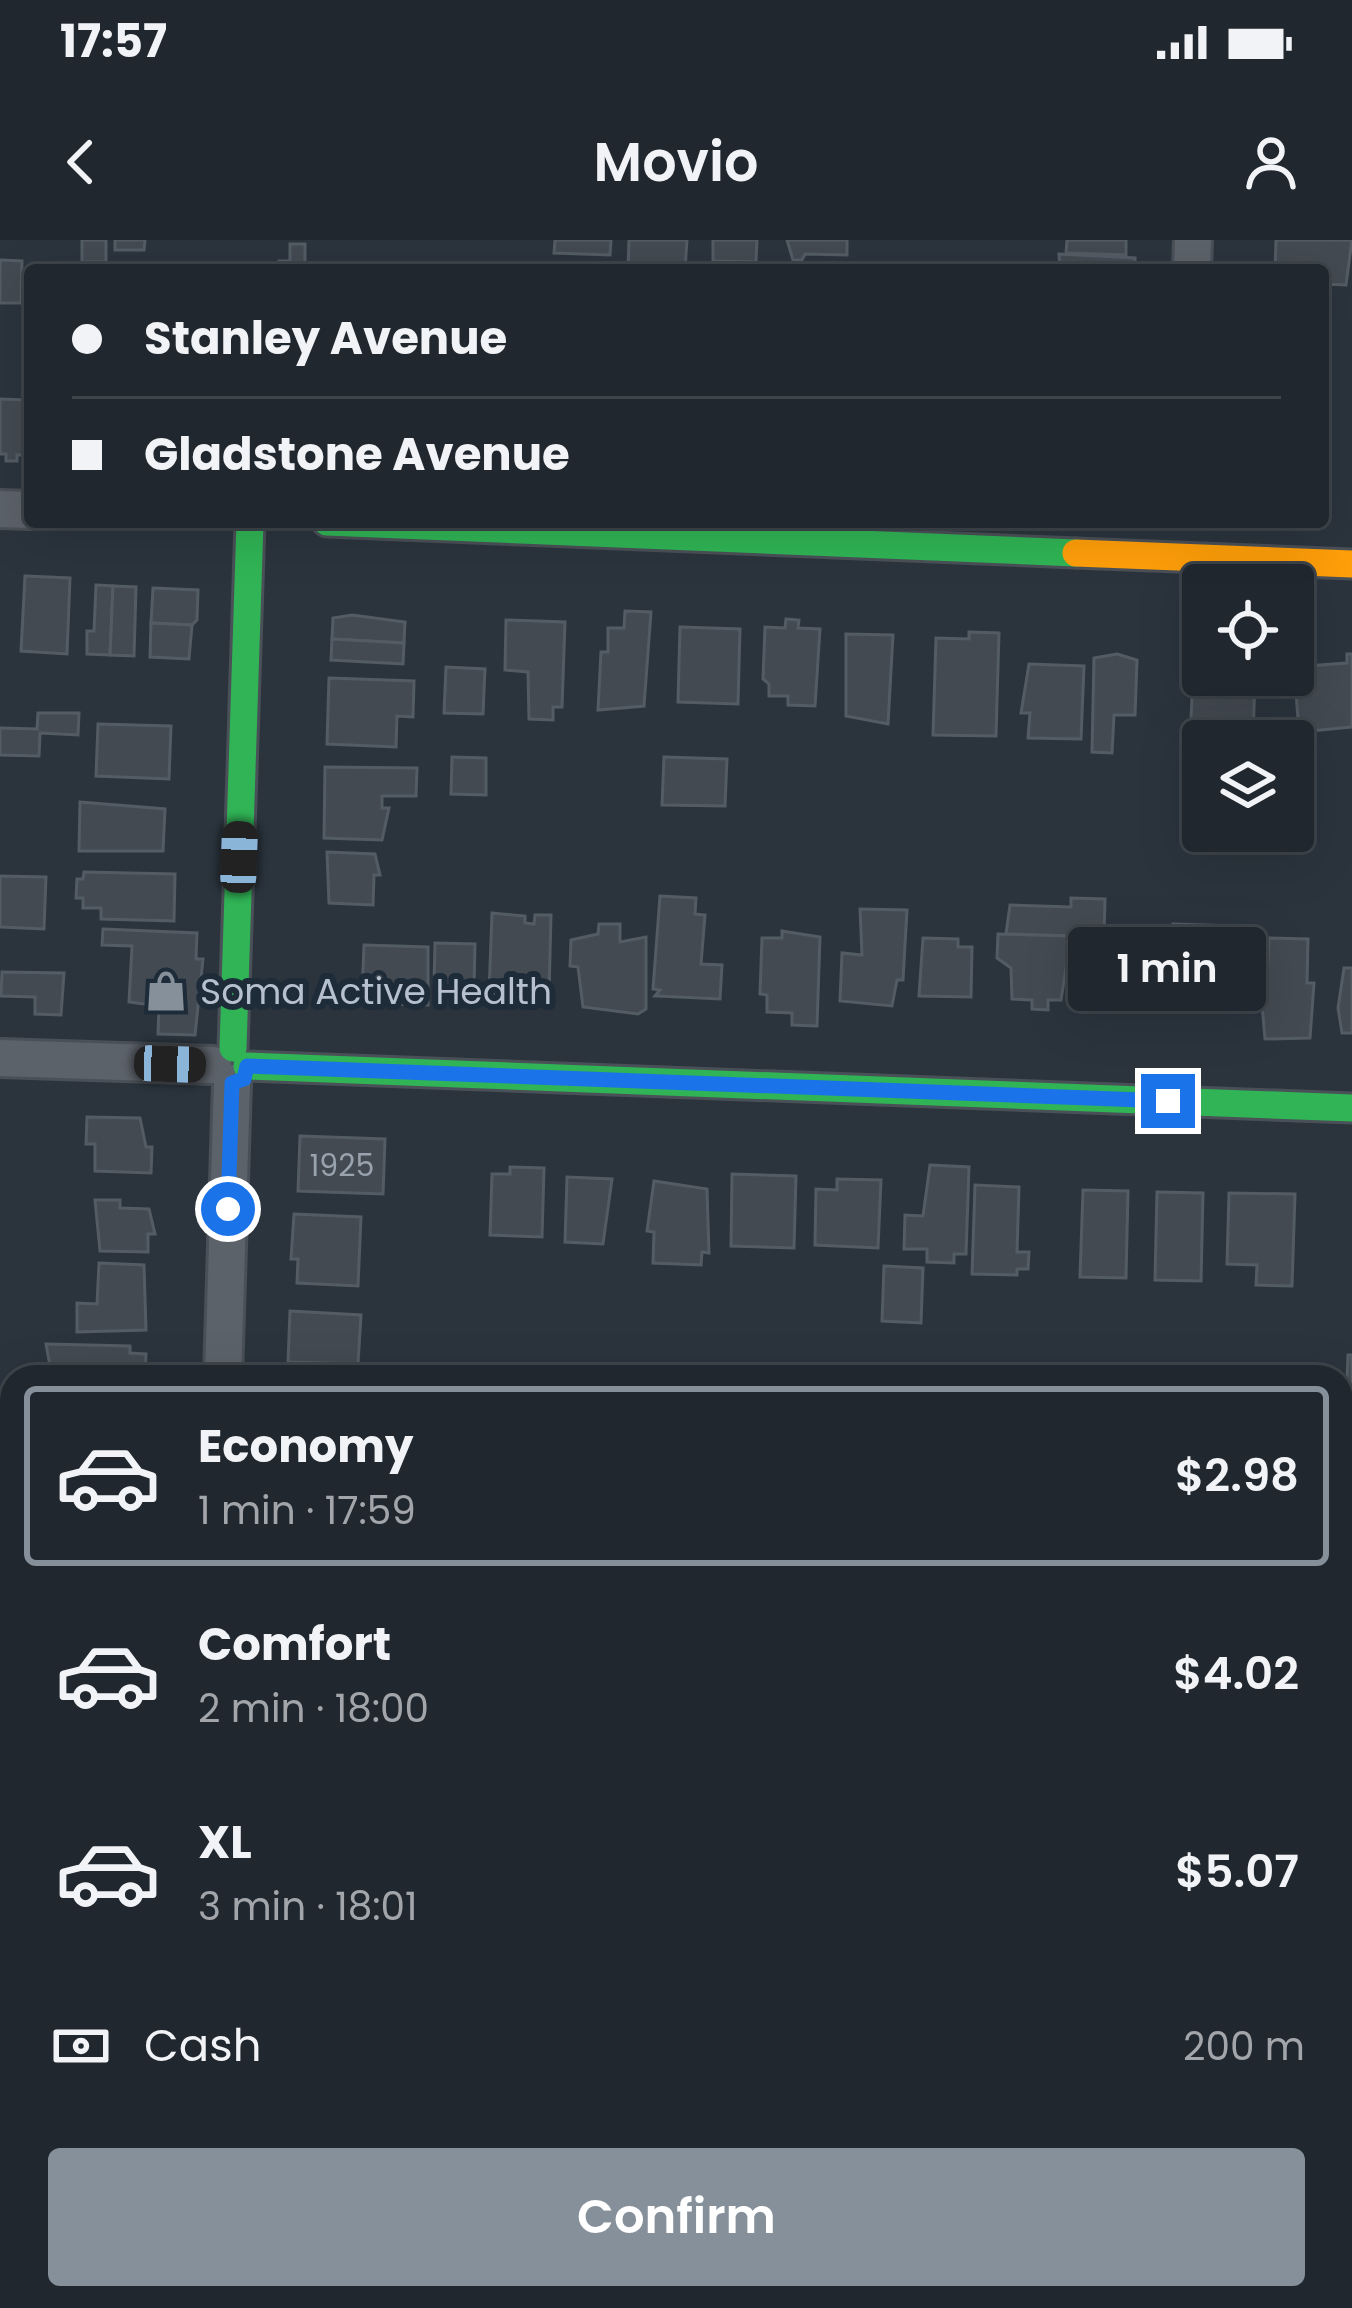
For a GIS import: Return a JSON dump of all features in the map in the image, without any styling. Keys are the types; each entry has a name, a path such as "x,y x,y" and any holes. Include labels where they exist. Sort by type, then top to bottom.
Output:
{"street":[{"path":"223,1365 250,528"},
{"path":"629,528 1183,539 1352,564"},
{"path":"0,1058 1352,1108"}],"building":[{"path":"82,240 106,240 106,262 82,262"},
{"path":"115,240 145,240 144,250 115,250"},
{"path":"555,240 611,240 610,255 554,253"},
{"path":"629,240 687,240 685,264 628,264"},
{"path":"713,240 757,240 756,262 713,261"},
{"path":"787,240 847,240 847,255 805,254 802,260 793,260"},
{"path":"1067,240 1126,240 1126,255 1066,253"},
{"path":"1276,240 1352,240 1346,285 1329,284 1329,264 1275,264"},
{"path":"290,244 305,244 305,264 279,264 290,261"},
{"path":"1059,254 1135,258 1135,264 1060,264"},
{"path":"0,260 22,261 21,303 0,303"},
{"path":"0,399 24,400 24,455 6,461 6,454 0,454"},
{"path":"25,576 70,578 67,654 21,651"},
{"path":"96,585 113,586 110,655 87,654 87,631 94,631"},
{"path":"113,586 136,587 134,656 110,655"},
{"path":"153,588 198,590 197,620 192,625 151,623"},
{"path":"625,611 651,612 644,706 598,710 601,652 608,652 608,628 624,628"},
{"path":"352,615 405,622 404,643 332,639 333,618"},
{"path":"786,619 799,620 798,628 820,629 815,706 788,705 788,696 769,696 769,684 763,679 765,627 785,628"},
{"path":"506,620 565,622 562,707 553,707 553,720 529,719 528,672 505,670"},
{"path":"151,623 192,625 189,659 150,657"},
{"path":"680,627 740,629 738,704 678,702"},
{"path":"969,632 999,633 996,736 933,735 936,638 969,639"},
{"path":"846,634 893,635 888,724 846,716"},
{"path":"332,639 404,643 403,664 331,660"},
{"path":"1117,654 1137,660 1135,715 1114,715 1112,753 1092,752 1094,658"},
{"path":"1347,654 1352,654 1352,727 1314,731 1314,720 1298,720 1296,696 1314,696 1314,665 1347,663"},
{"path":"1029,664 1084,666 1081,739 1028,738 1030,713 1021,713"},
{"path":"446,667 485,669 483,714 444,713"},
{"path":"329,678 414,681 413,717 397,716 396,747 327,744"},
{"path":"1192,696 1254,696 1254,720 1191,720"},
{"path":"38,713 79,713 78,735 40,733 39,756 0,755 0,728 37,729"},
{"path":"98,724 171,726 169,779 96,776"},
{"path":"452,757 486,758 486,795 451,794"},
{"path":"664,757 727,759 725,806 662,805"},
{"path":"325,767 417,768 416,796 382,796 382,808 389,808 382,840 324,838"},
{"path":"80,802 165,809 163,851 79,851"},
{"path":"327,852 375,854 380,875 374,875 373,905 329,903"},
{"path":"84,872 175,874 174,921 101,919 101,908 83,908 83,898 76,898 77,879 83,879"},
{"path":"0,876 46,877 44,929 0,927"},
{"path":"660,896 696,898 695,914 705,915 701,964 722,965 720,999 655,996 660,990 653,989"},
{"path":"1071,898 1105,899 1104,937 1006,934 1010,905 1071,907"},
{"path":"860,909 907,910 903,980 897,980 892,1006 840,1001 842,953 862,955"},
{"path":"492,913 525,916 525,923 534,924 535,915 551,915 549,995 489,993"},
{"path":"599,924 620,924 620,942 646,937 646,1009 638,1014 583,1007 578,967 570,966 571,940 598,934"},
{"path":"1173,924 1234,926 1228,1008 1173,1007"},
{"name":"Soma Active Health","path":"103,929 197,933 196,959 203,959 195,1035 158,1034 159,1006 129,1002 132,946 102,945"},
{"path":"782,931 820,937 817,1026 792,1025 792,1013 767,1012 767,995 760,994 762,938 782,938"},
{"path":"998,934 1071,936 1061,1000 1048,1000 1048,1010 1032,1009 1032,1000 1012,999 1011,968 997,958"},
{"path":"923,938 958,939 958,947 972,947 971,997 919,996"},
{"path":"1269,938 1308,939 1307,983 1314,983 1310,1038 1265,1039 1260,981 1267,981"},
{"path":"435,943 475,944 474,987 434,985"},
{"path":"364,945 428,947 428,1005 388,1004 388,996 362,995"},
{"path":"1120,945 1156,946 1157,1005 1104,1003 1106,951 1120,952"},
{"path":"1344,968 1352,968 1352,1033 1342,1033 1338,1008"},
{"path":"2,972 64,973 61,1015 35,1014 35,997 1,996"},
{"path":"87,1117 140,1118 146,1147 152,1147 151,1173 95,1171 95,1144 86,1144"},
{"path":"300,1136 385,1139 383,1194 298,1191"},
{"path":"930,1165 969,1167 966,1254 954,1254 954,1263 927,1262 927,1249 904,1249 905,1215 923,1216"},
{"path":"510,1167 544,1168 542,1237 490,1235 492,1174 510,1174"},
{"path":"732,1174 796,1176 794,1248 731,1246"},
{"path":"567,1177 612,1179 603,1244 565,1242"},
{"path":"837,1179 881,1180 878,1248 815,1245 816,1189 837,1190"},
{"path":"654,1181 707,1189 709,1253 702,1252 701,1265 653,1263 654,1232 647,1231"},
{"path":"975,1185 1019,1187 1017,1252 1029,1252 1028,1269 1017,1269 1017,1275 972,1274"},
{"path":"1083,1190 1128,1191 1126,1278 1080,1277"},
{"path":"1157,1192 1203,1193 1201,1281 1155,1280"},
{"path":"1229,1193 1295,1194 1292,1286 1256,1285 1257,1265 1227,1264"},
{"path":"95,1200 120,1200 120,1208 149,1209 155,1234 148,1234 148,1252 100,1251"},
{"path":"294,1214 361,1217 358,1286 297,1283 298,1259 291,1259"},
{"path":"99,1263 144,1265 146,1330 77,1332 77,1303 97,1304"},
{"path":"884,1266 923,1268 921,1323 882,1321"},
{"path":"290,1311 361,1315 358,1364 288,1362"},
{"path":"46,1344 130,1346 130,1353 146,1354 146,1365 50,1365"}],"traffic: fast":[{"path":"233,1048 250,528"},
{"path":"472,528 1076,553"},
{"path":"247,1066 1352,1108"}],"traffic: slow":[{"path":"1076,553 1352,564"}],"place":[{"name":"Soma Active Health","path":"166,991"}],"route":[{"path":"228,1209 232,1083 244,1079 247,1066 1168,1101"}]}
